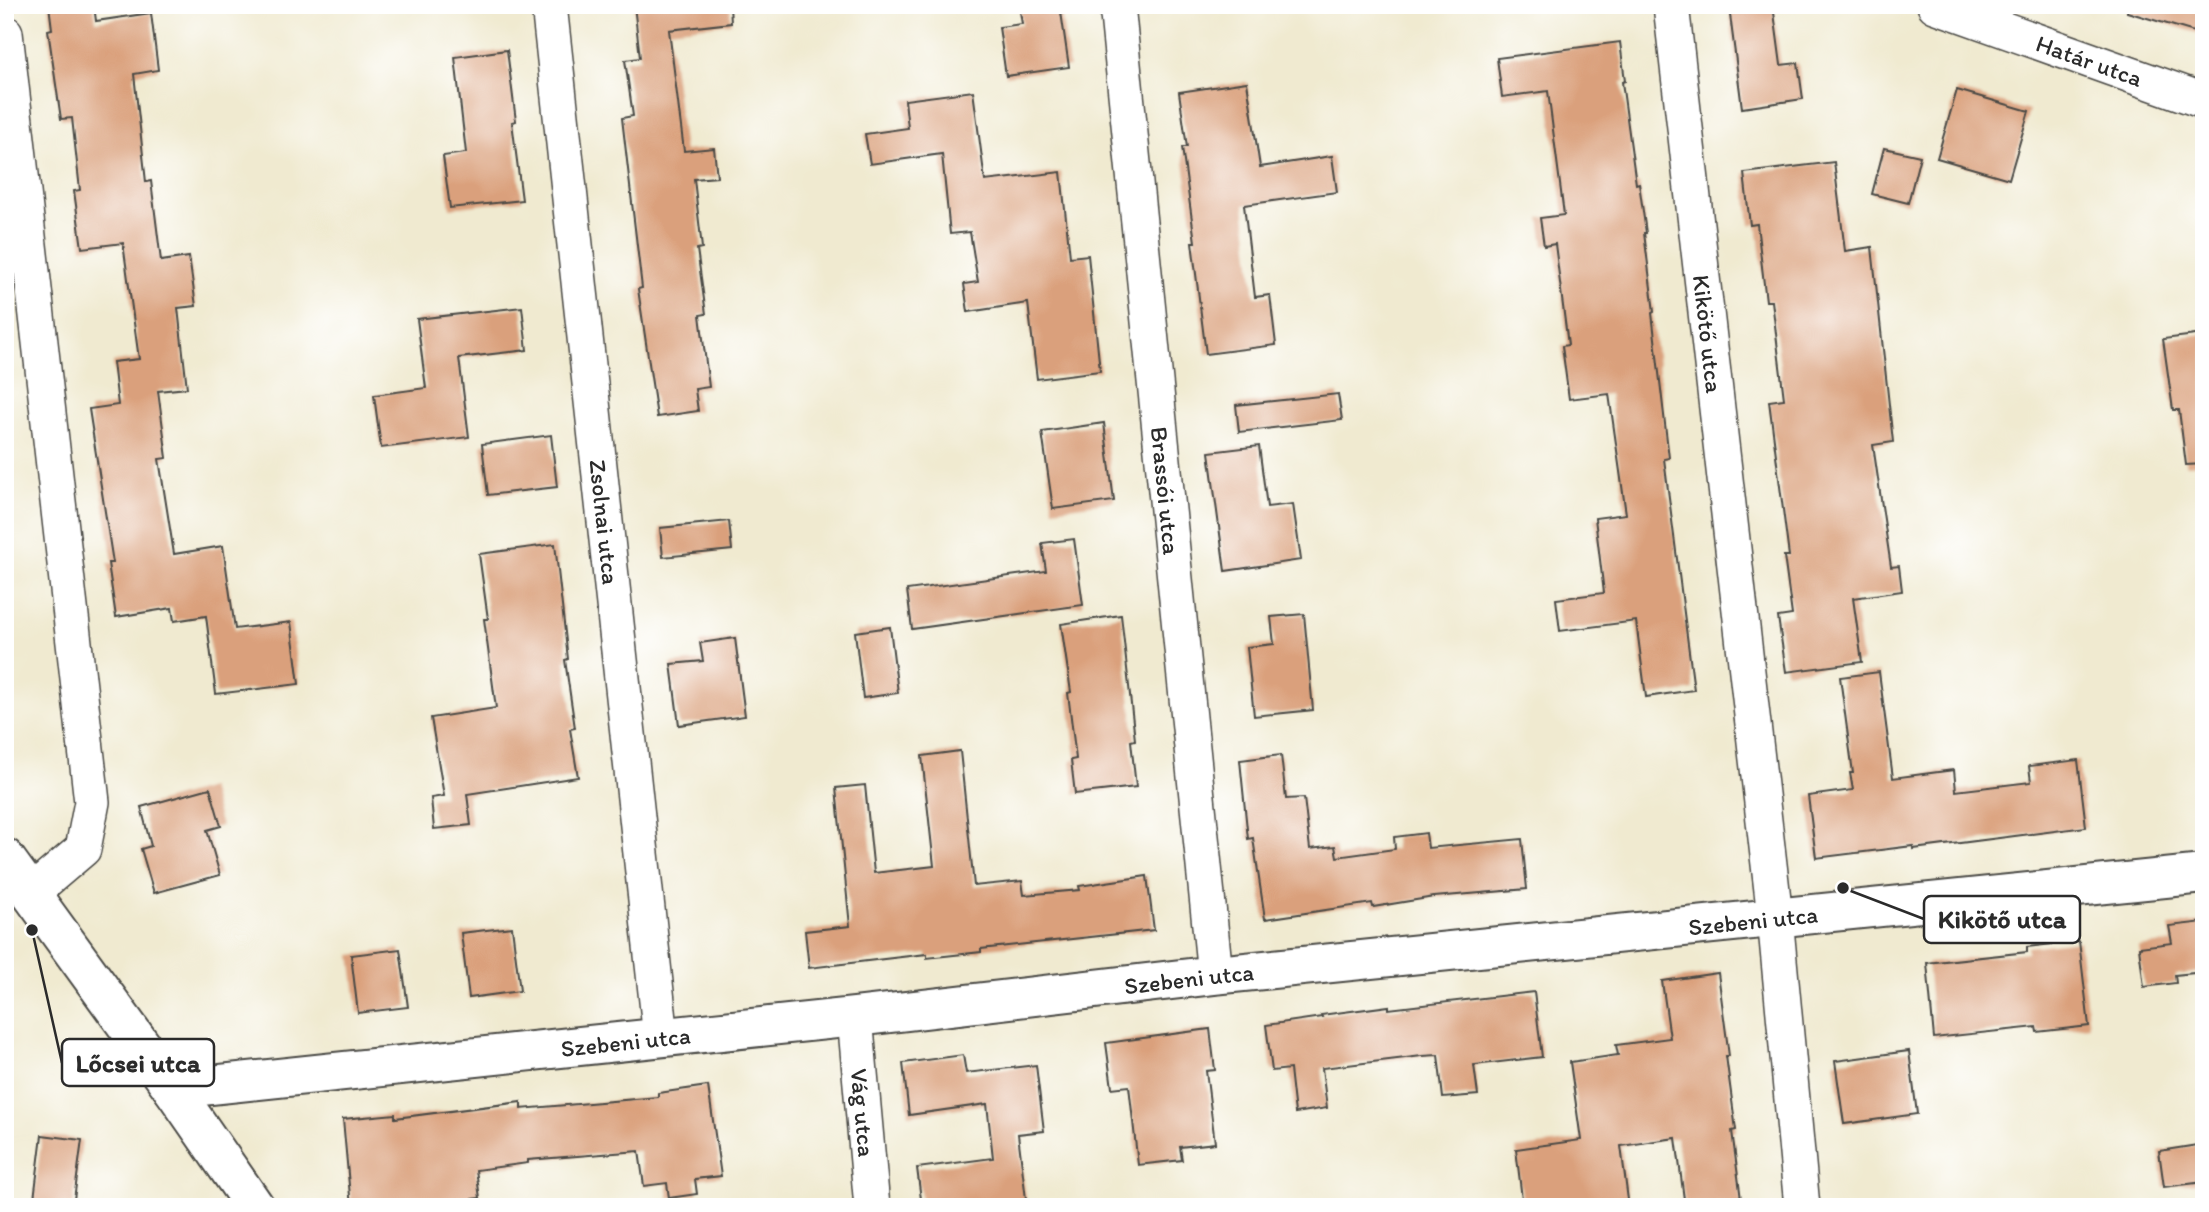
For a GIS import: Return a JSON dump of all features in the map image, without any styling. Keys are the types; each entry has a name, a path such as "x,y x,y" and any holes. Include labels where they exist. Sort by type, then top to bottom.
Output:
{"street":[{"name":"Zsolnai utca","path":"549,5 661,1038"},
{"name":"Brassói utca","path":"1117,5 1215,975"},
{"name":"Kikötő utca","path":"1671,5 1774,917 1802,1207"},
{"name":"Határ utca","path":"1935,5 2204,101"},
{"path":"5,33 92,802 83,849 30,894"},
{"path":"5,858 255,1207"},
{"name":"Szebeni utca","path":"173,1089 855,1017 1215,975 2204,874"},
{"name":"Vág utca","path":"855,1017 872,1207"}],"building":[{"path":"49,5 94,5 96,21 151,13 158,70 134,74 146,182 151,181 161,261 189,257 196,306 178,308 187,388 158,391 167,458 159,459 174,554 223,546 235,629 291,622 299,684 216,694 206,616 174,621 172,608 116,617 108,563 113,563 89,409 118,405 113,362 139,359 123,243 82,248 74,191 80,190 72,118 61,119 48,30 52,29"},
{"path":"634,5 730,5 731,23 669,30 684,151 714,148 717,177 694,179 702,248 697,249 706,314 700,315 709,387 695,389 698,411 657,417 638,289 642,288 622,118 633,116 625,60 640,58"},
{"path":"1019,5 1060,5 1069,67 1006,76 999,27 1022,24"},
{"path":"1773,5 1781,65 1798,63 1803,99 1742,108 1729,7"},
{"path":"2128,5 2204,5 2204,35 2127,12"},
{"path":"1620,42 1625,81 1622,82 1636,184 1639,183 1646,233 1652,313 1669,458 1664,459 1694,690 1646,697 1636,621 1560,631 1556,599 1604,593 1595,518 1626,514 1609,394 1569,399 1562,346 1568,345 1555,244 1544,246 1540,218 1564,215 1548,91 1502,97 1497,58"},
{"path":"507,50 516,121 512,122 522,200 450,208 443,156 466,153 455,57"},
{"path":"1247,82 1260,167 1332,156 1337,192 1244,205 1255,297 1270,295 1276,345 1206,354 1182,147 1187,147 1179,92"},
{"path":"1957,90 2029,111 2009,179 1937,158"},
{"path":"973,91 985,181 1061,172 1070,257 1088,255 1100,371 1037,379 1028,303 968,312 964,284 978,282 970,232 950,234 942,154 870,164 865,134 908,128 905,100"},
{"path":"1884,148 1920,156 1908,203 1872,194"},
{"path":"1834,162 1845,251 1872,247 1893,442 1873,445 1891,567 1899,566 1902,591 1853,598 1862,662 1786,672 1778,617 1792,615 1784,556 1789,556 1769,401 1784,399 1772,301 1766,301 1757,224 1750,225 1744,173"},
{"path":"522,307 527,350 459,358 469,437 381,448 374,395 426,388 417,319"},
{"path":"2204,334 2204,464 2186,465 2179,410 2173,410 2163,339"},
{"path":"1338,394 1342,420 1239,432 1236,405"},
{"path":"1104,423 1114,501 1053,509 1042,432"},
{"path":"551,435 557,487 488,495 482,444"},
{"path":"1259,446 1267,507 1293,504 1301,560 1225,571 1209,452"},
{"path":"729,521 732,550 663,557 660,528"},
{"path":"1074,539 1083,605 912,629 907,590 1046,571 1042,543"},
{"path":"555,544 568,659 565,660 575,728 570,729 578,777 467,794 471,825 434,829 431,798 444,796 431,718 496,708 484,619 488,619 479,554"},
{"path":"1304,614 1313,710 1254,716 1247,647 1274,644 1271,617"},
{"path":"1121,615 1135,740 1131,741 1136,787 1075,794 1071,760 1076,759 1068,693 1071,692 1061,624"},
{"path":"890,627 898,693 863,698 855,632"},
{"path":"735,638 745,716 679,725 671,664 703,661 700,643"},
{"path":"1879,672 1893,778 1954,770 1956,791 2031,782 2029,766 2078,760 2086,827 1913,849 1913,846 1816,858 1808,796 1853,790 1840,677"},
{"path":"960,751 974,886 1022,881 1024,895 1080,890 1079,886 1147,876 1154,930 981,949 981,952 927,958 927,954 809,968 805,931 850,926 836,788 865,785 874,873 934,866 922,756"},
{"path":"1281,755 1286,799 1304,798 1310,849 1335,846 1337,857 1395,849 1394,837 1426,833 1428,848 1522,839 1527,889 1434,897 1373,907 1372,903 1265,919 1253,838 1248,839 1240,760"},
{"path":"210,788 221,826 207,830 220,875 154,893 141,849 151,846 141,807"},
{"path":"2204,922 2204,972 2175,975 2176,983 2144,987 2139,947 2172,943 2169,926"},
{"path":"512,927 520,991 469,998 461,933"},
{"path":"2079,941 2089,1026 2037,1032 2036,1027 1934,1038 1927,963 2027,952 2027,947"},
{"path":"400,949 408,1007 358,1013 351,955"},
{"path":"1718,973 1729,1056 1726,1056 1736,1130 1732,1131 1742,1207 1685,1207 1676,1138 1621,1146 1628,1200 1575,1207 1523,1207 1516,1149 1581,1140 1570,1062 1618,1055 1616,1045 1670,1038 1662,981"},
{"path":"1534,992 1542,1057 1474,1065 1478,1095 1443,1098 1438,1055 1422,1056 1322,1068 1327,1108 1295,1113 1290,1069 1272,1071 1266,1025 1389,1006 1389,1009"},
{"path":"1210,1029 1215,1070 1206,1071 1215,1143 1180,1147 1182,1160 1138,1165 1129,1086 1112,1088 1106,1043"},
{"path":"1909,1051 1917,1114 1844,1124 1835,1061"},
{"path":"963,1055 966,1073 1036,1065 1044,1131 1018,1134 1027,1207 922,1207 917,1168 993,1158 987,1104 909,1115 903,1063"},
{"path":"708,1086 721,1176 695,1179 697,1194 669,1198 667,1183 644,1186 639,1151 528,1160 528,1163 476,1170 480,1198 404,1207 351,1207 343,1119 395,1114 395,1118 521,1102 521,1109 658,1097 658,1093"},
{"path":"42,1135 82,1140 73,1207 33,1207"},
{"path":"2204,1144 2204,1182 2164,1187 2159,1151"}],"place":[{"name":"Kikötő utca","path":"1843,888"},
{"name":"Lőcsei utca","path":"32,930"}]}
